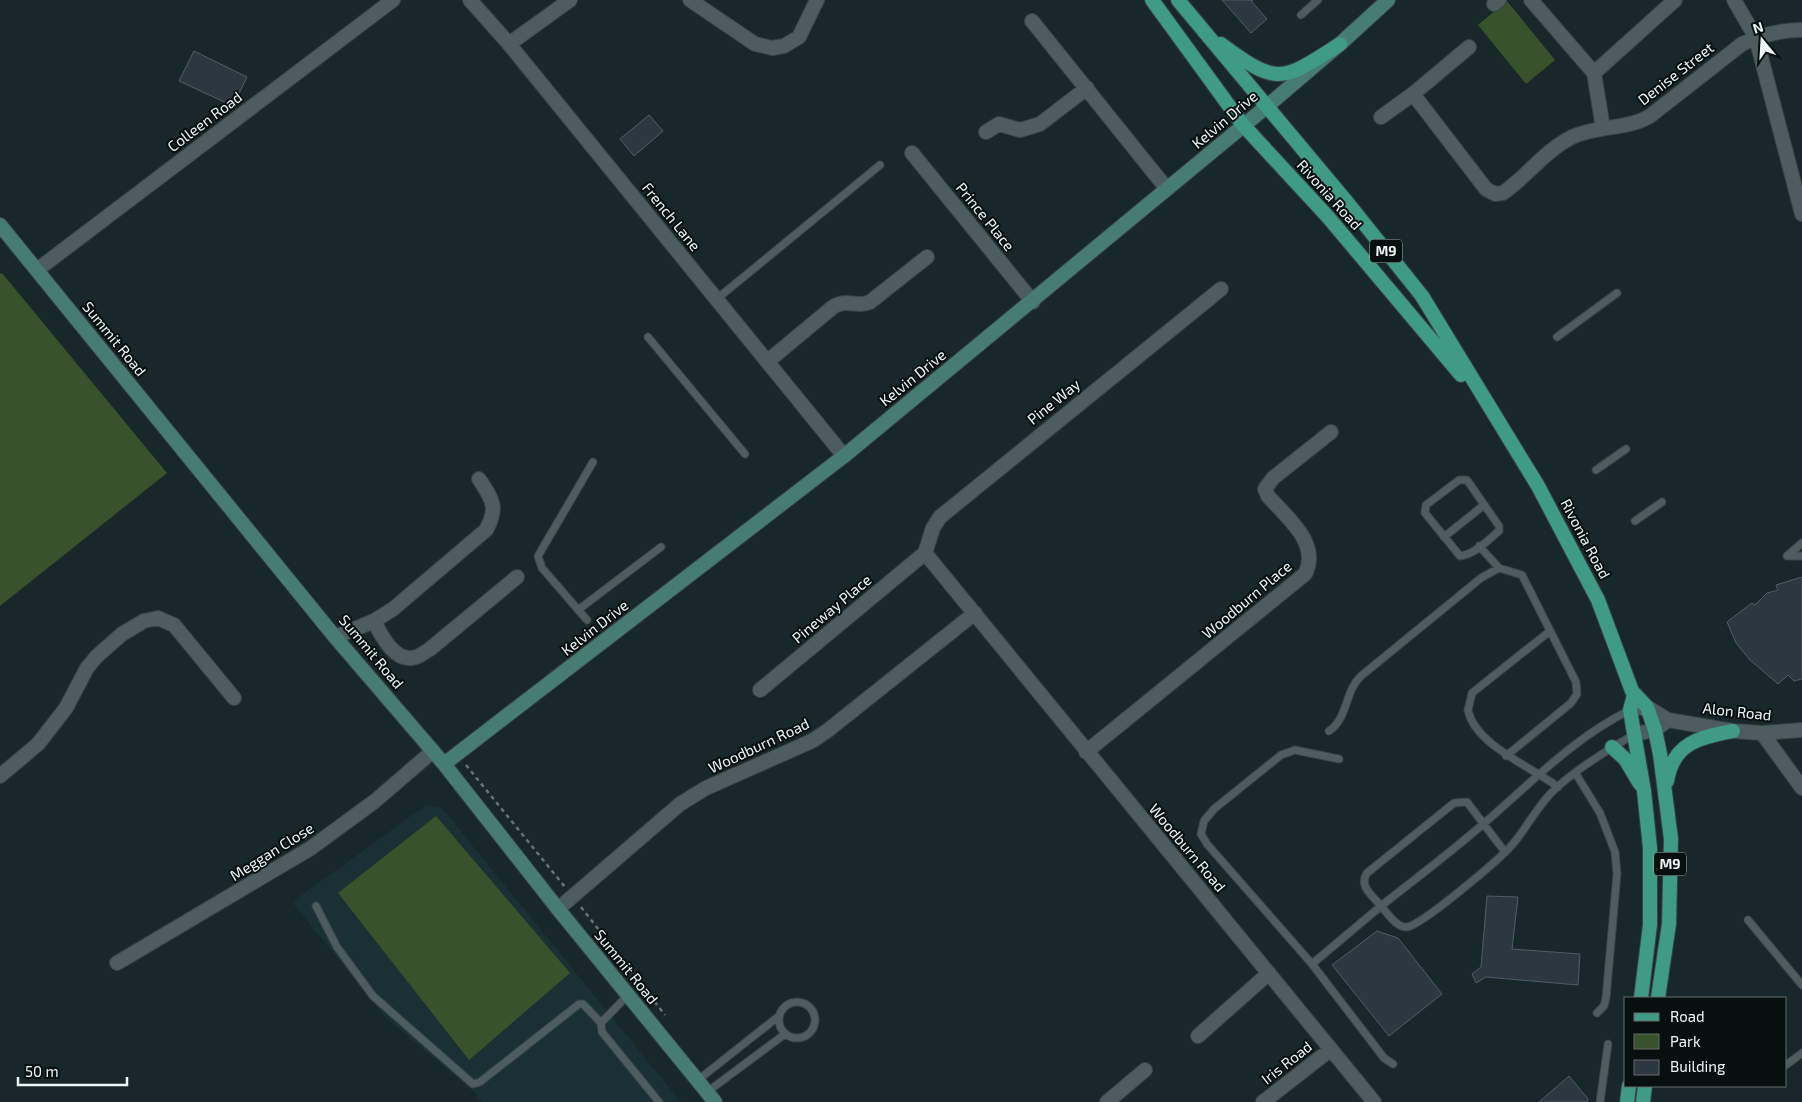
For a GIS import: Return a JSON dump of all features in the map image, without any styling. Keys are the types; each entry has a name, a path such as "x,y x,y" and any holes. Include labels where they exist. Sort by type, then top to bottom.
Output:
{"main road":[{"name":"Rivonia Road","path":"1152,0 1243,125 1328,217 1488,408"},
{"name":"Rivonia Road","path":"1178,0 1346,201 1422,296 1564,532 1598,600 1634,695 1647,707 1655,730 1665,796 1671,839 1669,924 1658,997"},
{"name":"Kelvin Drive","path":"444,764 844,456 1033,302 1266,107 1388,0"},
{"path":"1202,30 1245,62 1277,75 1286,75 1299,70 1340,44"},
{"name":"Summit Road","path":"0,225 336,637 444,764 558,909 711,1097"},
{"name":"M9","path":"1634,695 1630,710 1644,791 1650,848 1650,925 1641,997"},
{"path":"1665,796 1670,765 1683,747 1706,736 1734,731"},
{"path":"1612,747 1625,760 1644,791"},
{"path":"1627,1102 1630,1087"},
{"path":"1643,1102 1645,1087"}],"street":[{"name":"Colleen Road","path":"37,270 393,0"},
{"name":"French Lane","path":"470,0 509,44 718,298 844,456"},
{"path":"509,44 570,0"},
{"path":"690,0 754,44 772,48 784,46 799,38 817,0"},
{"path":"1531,0 1594,73 1603,128"},
{"path":"1594,73 1675,0"},
{"path":"1734,0 1756,38 1802,214"},
{"path":"1032,21 1167,189"},
{"name":"Denise Street","path":"1413,94 1481,183 1495,194 1503,193 1566,140 1587,132 1643,120 1657,111 1730,52 1756,38 1779,32 1802,30"},
{"path":"1380,117 1413,94 1470,46"},
{"path":"986,132 999,124 1020,130 1040,124 1087,88"},
{"name":"Prince Place","path":"912,153 1033,302"},
{"path":"768,361 839,303 847,301 865,304 870,302 927,257"},
{"name":"Pine Way","path":"925,553 933,528 940,517 953,505 1221,289"},
{"name":"Woodburn Place","path":"1086,752 1305,574 1310,558 1309,548 1304,538 1268,496 1265,488 1273,478 1331,432"},
{"path":"336,637 374,621 393,609 486,530 492,519 494,508 491,498 479,479"},
{"name":"Woodburn Road","path":"925,553 1374,1102"},
{"name":"Pineway Place","path":"760,690 925,553"},
{"path":"374,621 393,651 402,656 414,658 430,649 517,577"},
{"name":"Woodburn Road","path":"558,909 680,804 706,788 812,741 975,613"},
{"path":"0,776 38,744 66,708 88,668 97,656 122,634 144,620 158,618 174,625 234,698"},
{"path":"1630,710 1647,707"},
{"name":"Alon Road","path":"1647,707 1668,720 1734,731 1762,733 1802,730"},
{"path":"1635,734 1655,730 1668,720"},
{"path":"1762,733 1802,788"},
{"name":"Meggan Close","path":"117,963 303,854 375,800 433,751"},
{"path":"1198,1036 1269,973"},
{"name":"Iris Road","path":"1263,1102 1330,1050"},
{"path":"1106,1102 1145,1070"}],"lane":[{"path":"1301,15 1318,0"},
{"path":"718,298 880,164"},
{"path":"1557,337 1617,293"},
{"path":"648,337 746,454"},
{"path":"1596,470 1626,449"},
{"path":"587,620 540,565 538,556 593,462"},
{"path":"1459,480 1467,480 1499,526 1499,531 1467,556 1460,556 1444,537 1425,513 1426,506 1459,480"},
{"path":"1635,521 1662,502"},
{"path":"1444,537 1484,505"},
{"path":"1797,554 1802,543"},
{"path":"1479,546 1499,568 1522,575 1576,682 1576,694 1571,704 1506,756"},
{"path":"578,610 661,547"},
{"path":"1329,731 1340,722 1351,690 1361,676 1481,578 1499,568"},
{"path":"1550,631 1470,696 1468,710 1473,723 1479,731 1506,756 1539,772 1558,787"},
{"path":"1312,964 1482,825 1539,772 1604,722 1630,710"},
{"path":"1505,852 1482,825 1467,802 1458,802 1370,870 1364,878 1363,884 1398,925 1406,927 1412,925 1482,873 1505,852 1558,787 1612,747 1635,734"},
{"path":"1338,759 1295,750 1281,755 1207,815 1201,829 1207,844 1312,964 1384,1058 1392,1064"},
{"path":"1576,774 1607,830 1615,852 1617,874 1606,998 1604,1006 1597,1013"},
{"path":"316,906 337,947 373,996 473,1084 480,1082 579,1004 583,1004 601,1023 604,1036 659,1102"},
{"path":"1748,920 1802,985"},
{"path":"601,1023 628,995"},
{"path":"698,1080 779,1016 786,1005 798,1001 810,1006 814,1011 816,1023 809,1034 797,1038 785,1034 779,1023 779,1016"},
{"path":"711,1097 785,1034"},
{"path":"1600,1102 1608,1044"},
{"path":"1787,1064 1802,1053"}],"path":[{"path":"458,754 667,1019"}],"shaded area":[{"path":"426,805 442,808 681,1102 482,1102 472,1090 387,1019 292,902"}],"green space":[{"path":"1507,1 1555,60 1526,84 1478,25"},
{"path":"2,273 167,473 0,606 0,274"},
{"path":"436,816 570,973 469,1060 338,893"}],"building":[{"path":"1222,0 1253,0 1251,1 1267,19 1251,33"},
{"path":"194,51 247,77 233,106 179,81"},
{"path":"649,115 663,131 634,156 620,139"},
{"path":"1802,577 1802,679 1794,681 1788,675 1778,684 1750,660 1736,643 1727,622 1752,603 1755,605 1767,593 1778,590 1776,585"},
{"path":"1487,896 1518,897 1512,949 1580,954 1578,985 1486,977 1476,983 1472,974 1481,967"},
{"path":"1377,931 1398,938 1442,994 1389,1036 1332,965"},
{"path":"1569,1076 1588,1099 1587,1102 1539,1102"}]}
